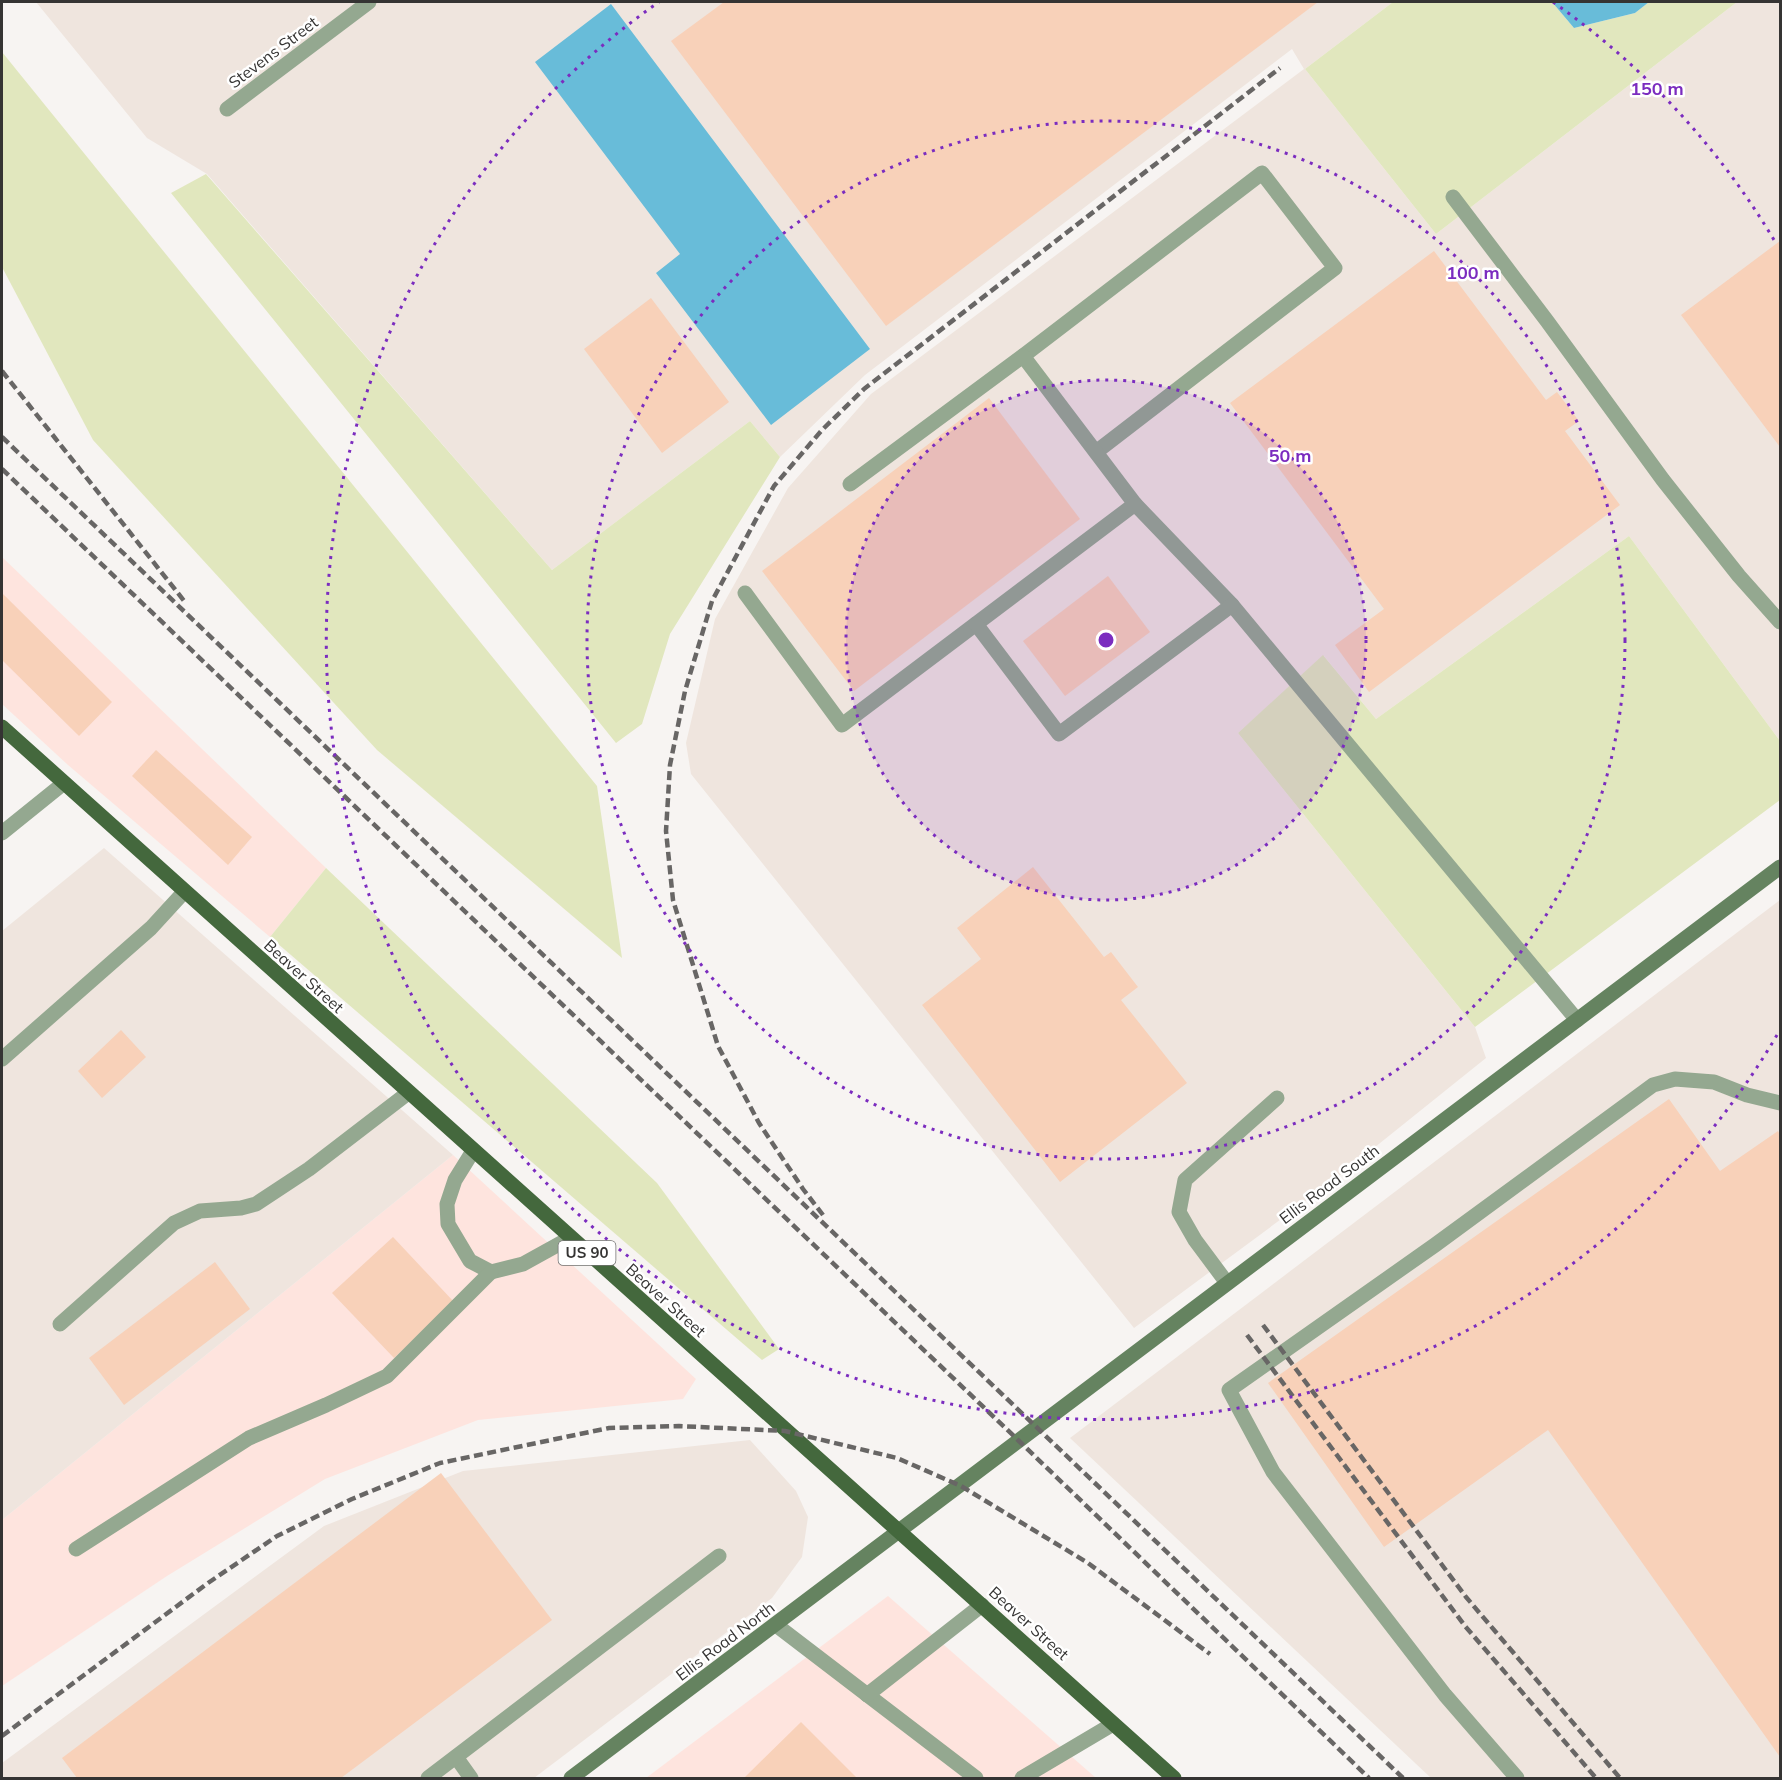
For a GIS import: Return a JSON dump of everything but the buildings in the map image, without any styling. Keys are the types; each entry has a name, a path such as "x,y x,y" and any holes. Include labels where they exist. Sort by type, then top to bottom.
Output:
{"main road":[{"name":"Beaver Street","path":"2,727 1174,1779"}],"street":[{"name":"Stevens Street","path":"227,109 369,2"},
{"path":"850,484 1023,356 1262,173 1335,268 1096,452"},
{"path":"1453,197 1663,480 1739,576 1780,621"},
{"path":"1023,356 1135,504 1232,605 1577,1020"},
{"path":"745,593 842,725 1135,504"},
{"path":"976,624 1059,734 1232,605"},
{"path":"2,833 64,783"},
{"name":"Ellis Road South","path":"901,1532 1227,1282 1780,867"},
{"path":"2,1059 151,928 184,892"},
{"path":"1517,1779 1445,1695 1273,1472 1229,1390 1435,1245 1653,1085 1676,1079 1714,1082 1747,1095 1780,1103"},
{"path":"60,1324 174,1223 200,1211 241,1208 256,1204 309,1169 408,1093"},
{"path":"1227,1282 1195,1240 1179,1212 1185,1180 1277,1098"},
{"path":"473,1151 455,1180 447,1204 448,1224 470,1261 491,1272"},
{"path":"76,1549 249,1438 326,1406 387,1376 491,1272 523,1264 570,1238"},
{"name":"Ellis Road North","path":"571,1779 901,1532"},
{"path":"428,1779 718,1556"},
{"path":"867,1695 982,1605"},
{"path":"776,1625 976,1779"},
{"path":"1022,1779 1113,1724"},
{"path":"456,1758 471,1779"}],"shaded area":[{"path":"36,2 1393,2 1305,69 1436,234 1737,2 1780,2 1780,741 1629,536 1376,719 1324,656 1238,733 1475,1027 1486,1058 1334,1180 1134,1328 691,774 686,743 715,619 788,488 871,394 1304,69 1292,49 865,375 780,457 750,421 552,570 207,174 147,138"},
{"path":"2,557 326,868 270,937 68,765 2,704"},
{"path":"104,848 453,1155 2,1520 2,931"},
{"path":"1780,900 1780,1778 1431,1778 1070,1438"},
{"path":"453,1155 696,1379 683,1399 478,1420 325,1479 167,1576 2,1686 2,1520"},
{"path":"750,1440 796,1491 808,1517 802,1557 772,1598 534,1778 2,1778 2,1763 324,1526 463,1471"},
{"path":"888,1596 1096,1778 646,1778"}],"green space":[{"path":"1393,2 1552,2 1574,28 1635,13 1649,2 1737,2 1436,234 1305,69"},
{"path":"2,52 597,786 622,958 377,750 93,440 2,267"},
{"path":"206,174 552,570 750,421 780,457 670,634 642,724 616,743 171,193"},
{"path":"1629,536 1780,741 1780,800 1475,1027 1238,733 1323,655 1376,719"},
{"path":"326,868 657,1183 779,1349 762,1360 270,937"}],"water":[{"path":"1552,2 1649,2 1635,13 1574,28"},
{"path":"611,4 870,349 771,425 656,273 680,254 535,62"}],"railway":[{"path":"823,1215 759,1123 718,1046 673,900 666,831 670,765 685,691 712,601 774,486 822,430 864,389 1280,68"},
{"path":"2,371 185,602"},
{"path":"2,437 1403,1778"},
{"path":"2,469 1369,1778"},
{"path":"1263,1325 1466,1597 1620,1778"},
{"path":"1247,1335 1465,1626 1596,1778"},
{"path":"2,1736 208,1583 277,1536 352,1499 440,1463 609,1428 679,1426 785,1431 897,1458 961,1486 1088,1563 1210,1654"}]}
